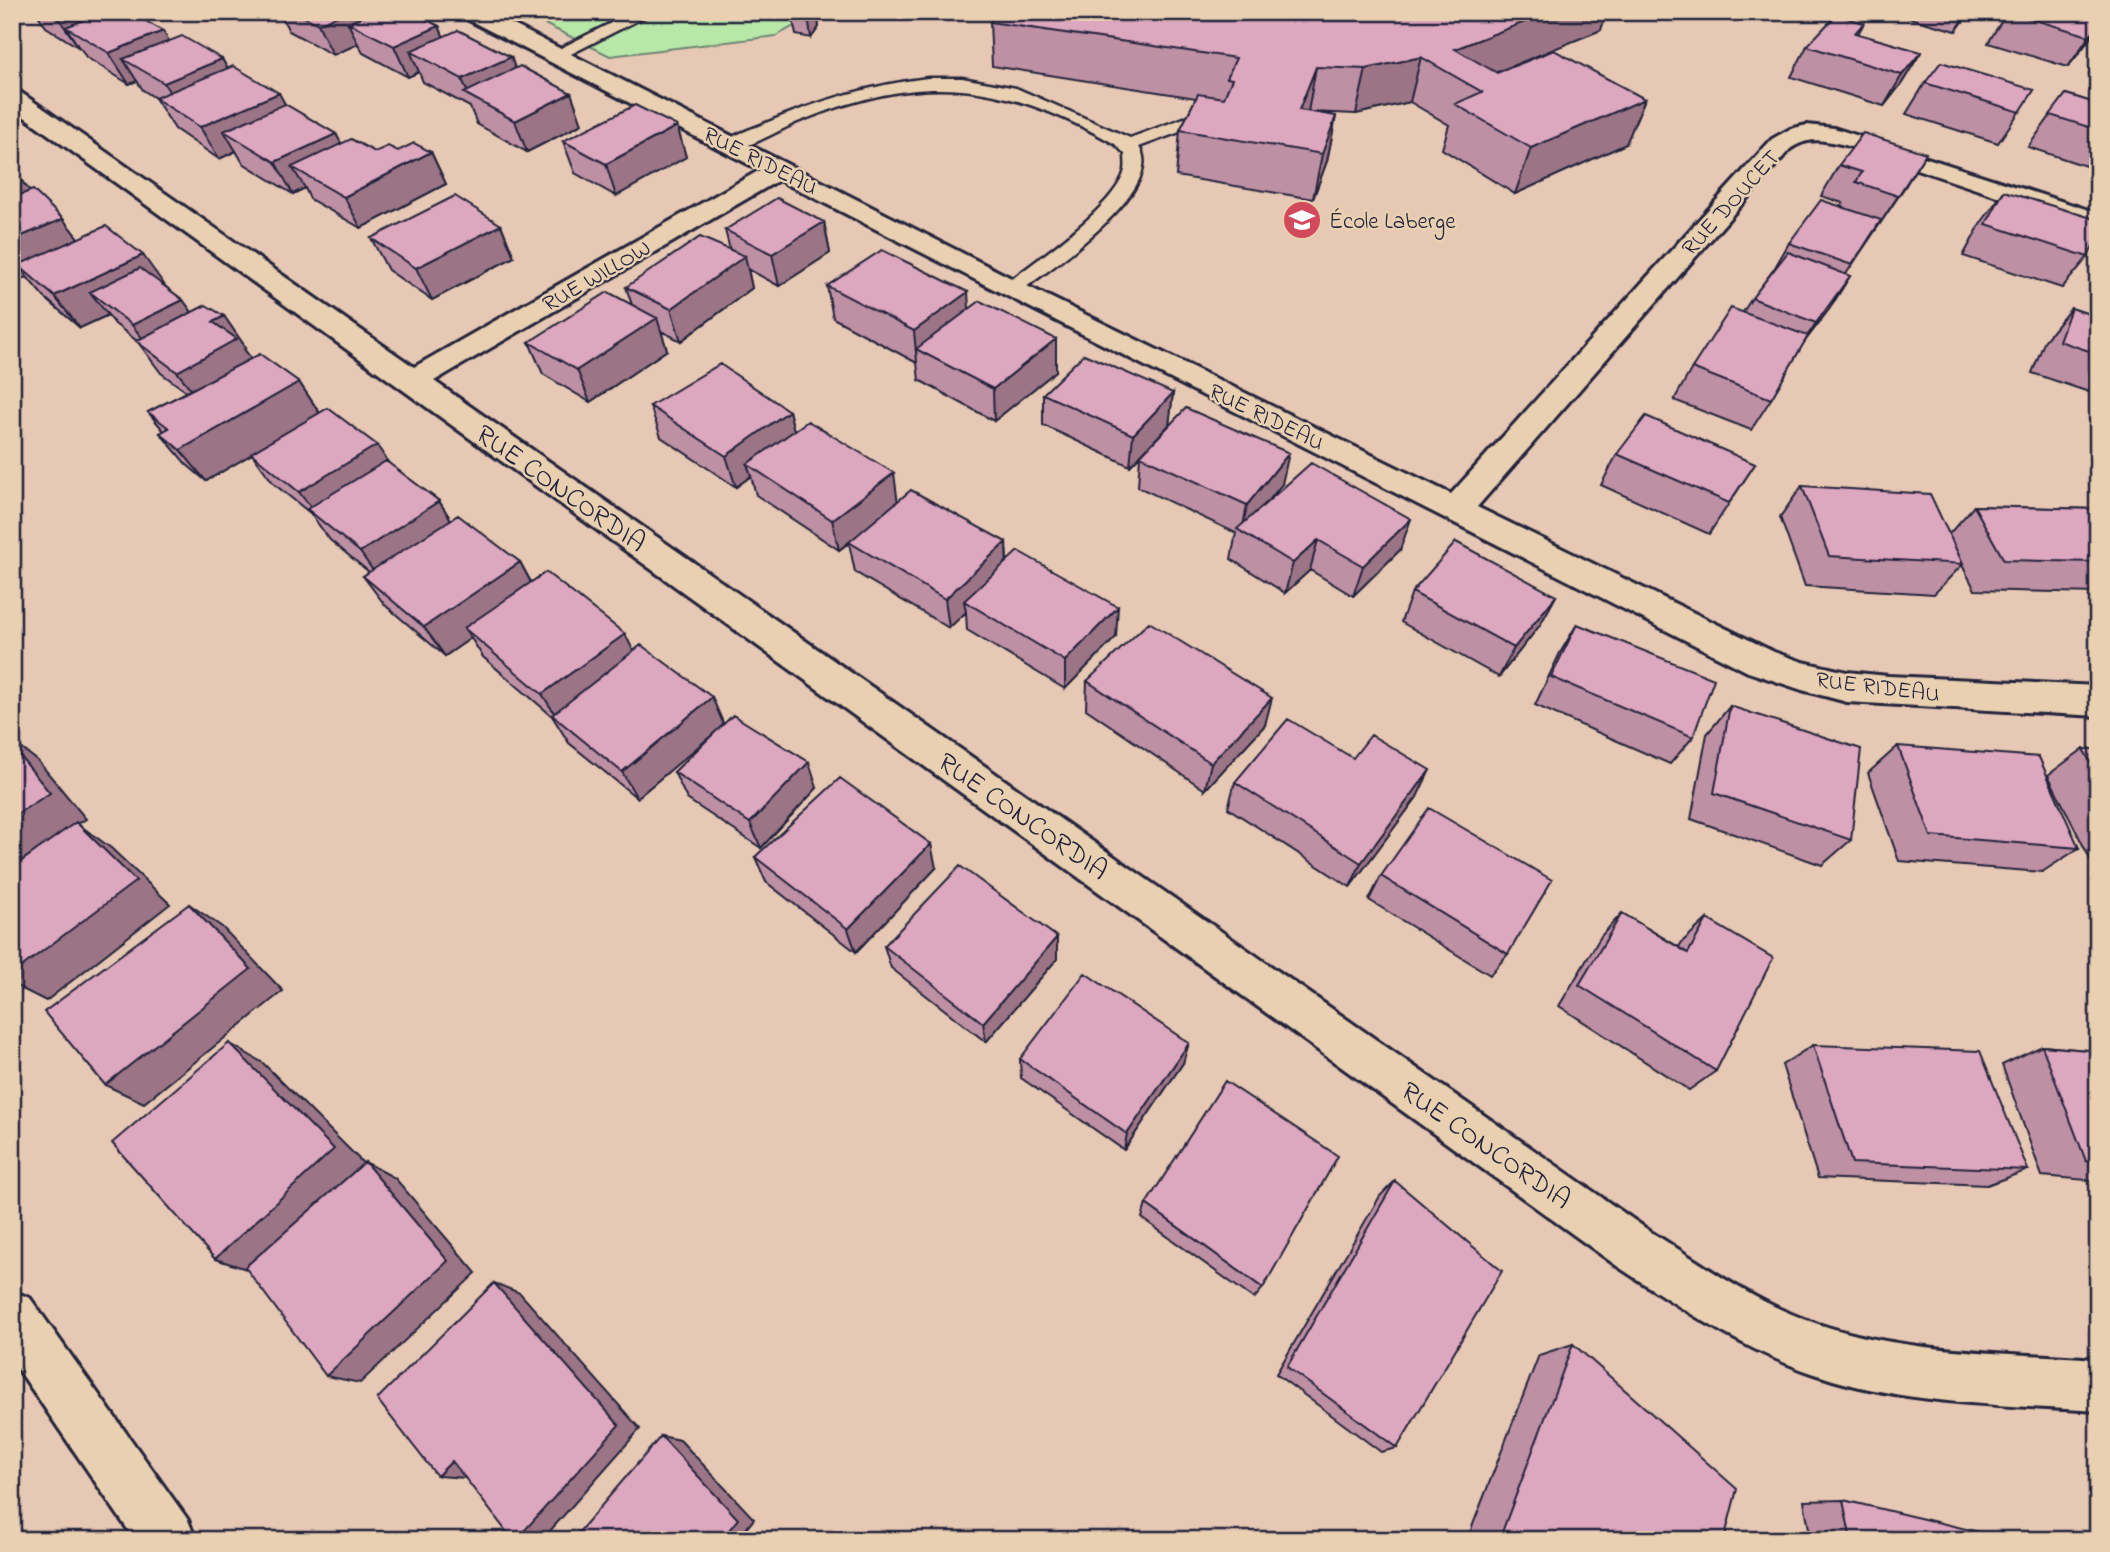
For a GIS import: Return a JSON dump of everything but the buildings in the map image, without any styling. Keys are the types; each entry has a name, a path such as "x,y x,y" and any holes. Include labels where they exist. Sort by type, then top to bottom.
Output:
{"street":[{"name":"RUE RIDEAU","path":"471,12 1011,289 1721,644 1802,676 1847,687 2098,701"},
{"name":"RUE CONCORDIA","path":"12,97 1634,1248 1740,1315 1797,1342 1853,1360 1915,1371 2098,1385"},
{"name":"RUE DOUCET","path":"1456,510 1781,144 1800,131 1814,130 1854,140 2098,222"},
{"name":"RUE WILLOW","path":"412,381 779,170"},
{"path":"12,1316 168,1540"}],"lane":[{"path":"555,55 646,12"},
{"path":"732,145 782,122 845,102 885,91 941,84 998,89 1128,145 1134,152 1136,162 1133,176 1122,193 1081,234 1011,289"},
{"path":"1128,145 1217,112"}],"green space":[{"path":"520,12 819,12 776,36 610,56"}],"place":[{"name":"École Laberge","path":"1302,220"}]}
